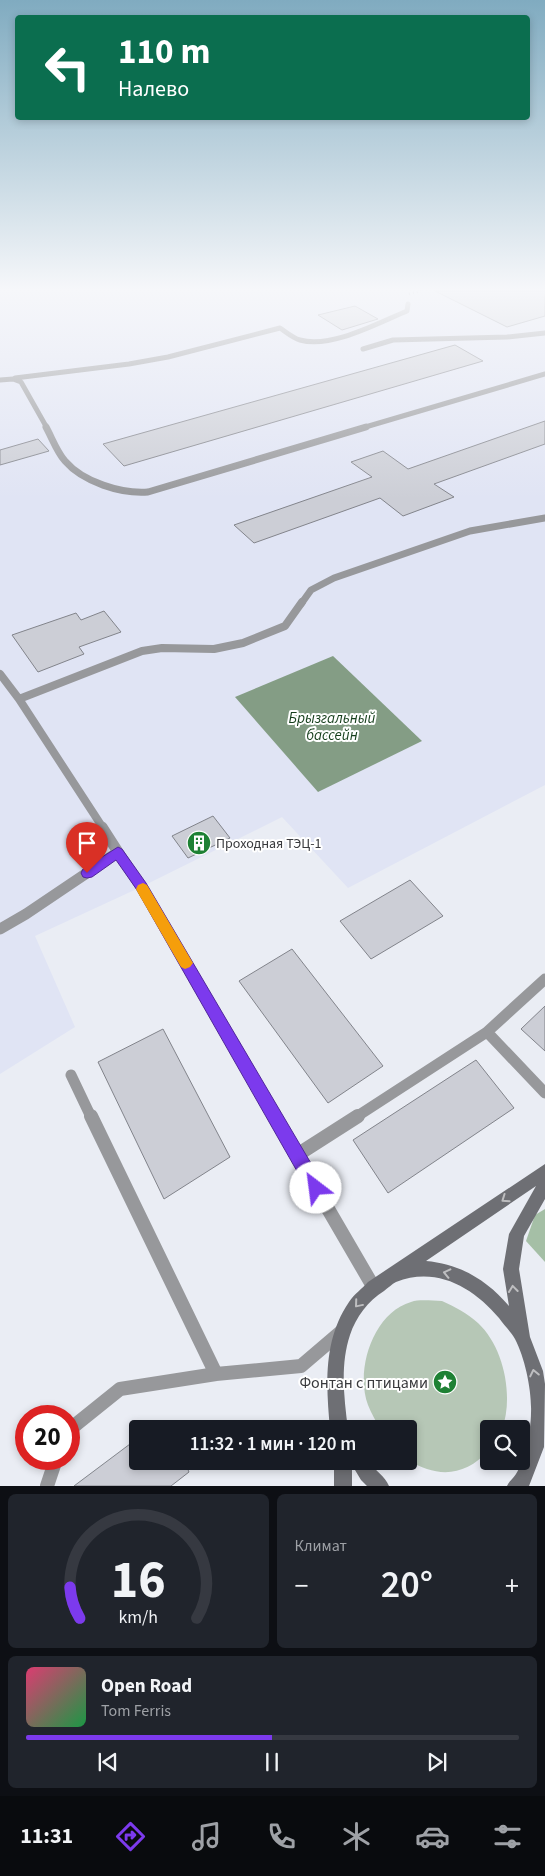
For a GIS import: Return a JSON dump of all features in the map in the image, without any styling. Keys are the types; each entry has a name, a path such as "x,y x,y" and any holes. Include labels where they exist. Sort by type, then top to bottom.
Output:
{"street":[{"path":"338,1420 335,1362 342,1331 356,1306 374,1288 545,1171"},
{"path":"516,1486 522,1481 535,1447 540,1412 535,1371 522,1337 511,1269 517,1234 545,1184"},
{"path":"396,1274 423,1269 451,1273 478,1286 503,1308 522,1337"},
{"path":"336,1400 341,1420"},
{"path":"342,1470 343,1486"},
{"path":"365,1470 380,1486"}],"lane":[{"path":"0,380 149,360"},
{"path":"13,379 21,382 64,460 77,473 105,485 136,493 148,492 545,374"},
{"path":"19,699 142,651 162,648 214,650 243,643 286,626 311,590 334,578 470,531 545,518"},
{"path":"0,674 19,699 141,886 374,1288"},
{"path":"0,929 26,914 118,852"},
{"path":"297,1154 487,1032 545,979"},
{"path":"487,1032 545,1093"},
{"path":"70,1075 216,1374"},
{"path":"80,1421 120,1389 216,1374 301,1366 342,1331"},
{"path":"47,1486 52,1470"}],"shaded area":[{"path":"0,360 545,360 545,785 348,888 282,817 141,887 35,936 75,1027 0,1074"},
{"path":"545,1209 545,1262 526,1241 535,1215"},
{"path":"422,1300 442,1301 470,1316 478,1323 494,1345 500,1359 507,1388 504,1420 480,1420 480,1459 460,1470 450,1472 430,1470 417,1465 417,1420 375,1420 369,1408 365,1391 366,1360 377,1330 386,1318 398,1308 411,1302"}],"water":[{"name":"Брызгальный бассейн","path":"333,656 422,741 318,792 235,697"}],"building":[{"path":"400,360 483,361 124,466 103,444"},
{"path":"545,421 545,444 434,484 454,497 403,516 380,498 254,543 234,525 372,477 351,462 383,451 408,469"},
{"path":"38,439 49,451 0,465 0,450"},
{"path":"104,611 121,632 79,647 84,654 38,672 12,635 76,613 81,620"},
{"name":"Проходная ТЭЦ-1","path":"213,816 230,838 188,858 172,836"},
{"path":"410,880 443,916 371,959 340,921"},
{"path":"292,949 383,1066 328,1103 239,981"},
{"path":"545,1006 545,1051 521,1029"},
{"path":"163,1029 230,1157 164,1199 98,1062"},
{"path":"476,1060 514,1108 388,1193 353,1140"},
{"path":"129,1445 129,1470 188,1470 189,1472 171,1486 74,1486"}],"slow traffic":[{"path":"143,889 185,963"}],"place":[{"name":"Проходная ТЭЦ-1","path":"199,843"},
{"name":"Фонтан с птицами","path":"445,1382"}],"route":[{"path":"87,873 118,852 141,886 316,1188"}]}
